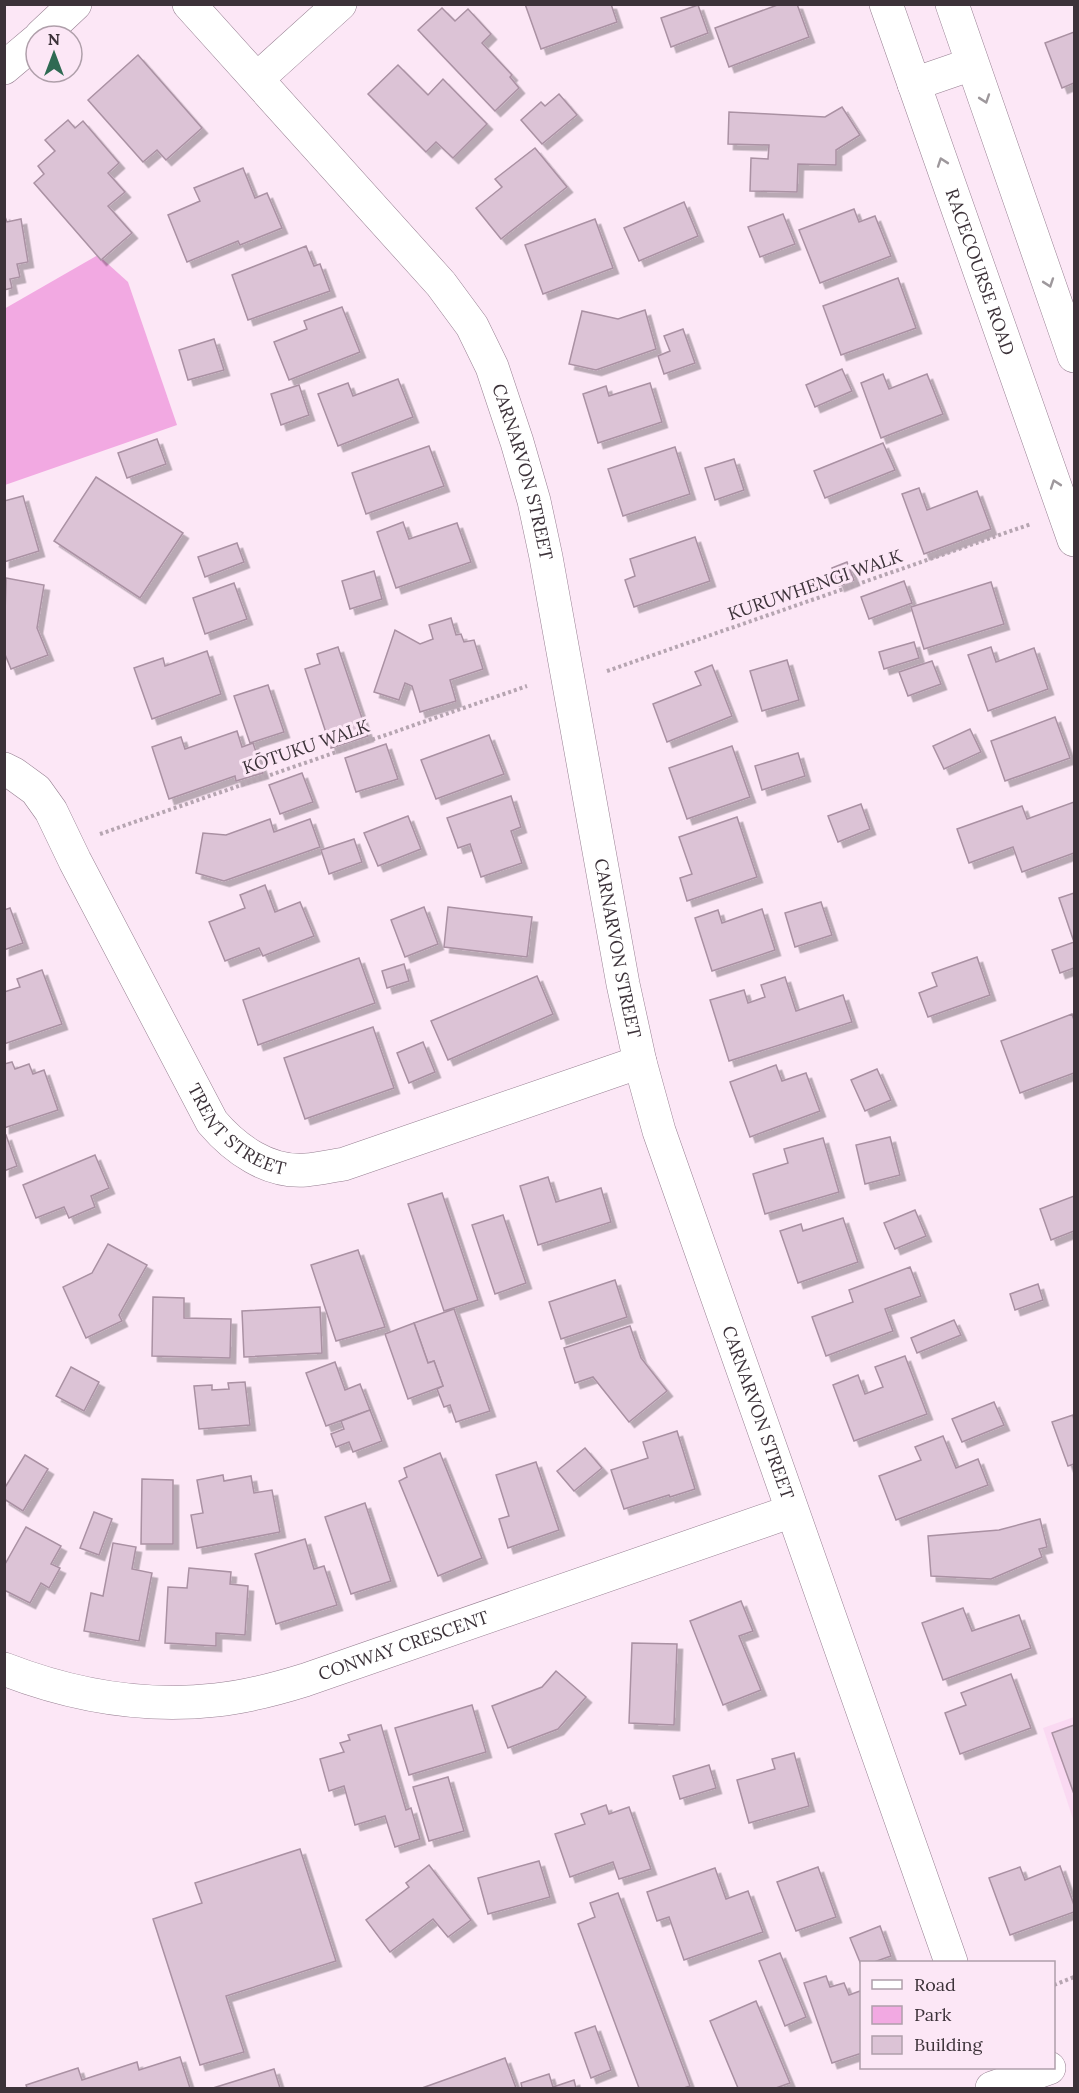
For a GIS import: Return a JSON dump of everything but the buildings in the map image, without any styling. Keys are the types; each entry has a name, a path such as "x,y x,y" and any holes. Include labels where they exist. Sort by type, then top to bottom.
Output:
{"main road":[{"path":"54,24 75,4"},
{"name":"CARNARVON STREET","path":"189,4 441,284 472,326 492,367 517,442 541,535 608,909 640,1062 659,1131 951,1961"},
{"path":"256,79 340,4"},
{"name":"RACECOURSE ROAD","path":"886,4 1074,540"},
{"path":"952,4 1074,356"},
{"path":"4,68 24,51"},
{"path":"914,84 972,64"},
{"name":"TRENT STREET","path":"4,769 36,790 51,811 212,1122 226,1139 247,1155 273,1166 304,1170 344,1164 640,1062"},
{"name":"CONWAY CRESCENT","path":"4,1669 37,1682 112,1698 188,1702 247,1695 316,1676 792,1510"},
{"path":"1055,2065 1074,2058"},
{"path":"994,2083 1044,2069"}],"path":[{"name":"KURUWHENGI WALK","path":"607,671 1031,524"},
{"name":"KŌTUKU WALK","path":"94,836 527,686"},
{"path":"1055,1983 1074,1977"}],"shaded area":[{"path":"1074,1717 1074,1822 1043,1728"}],"green space":[{"path":"98,255 128,282 177,425 5,485 4,309"}]}
